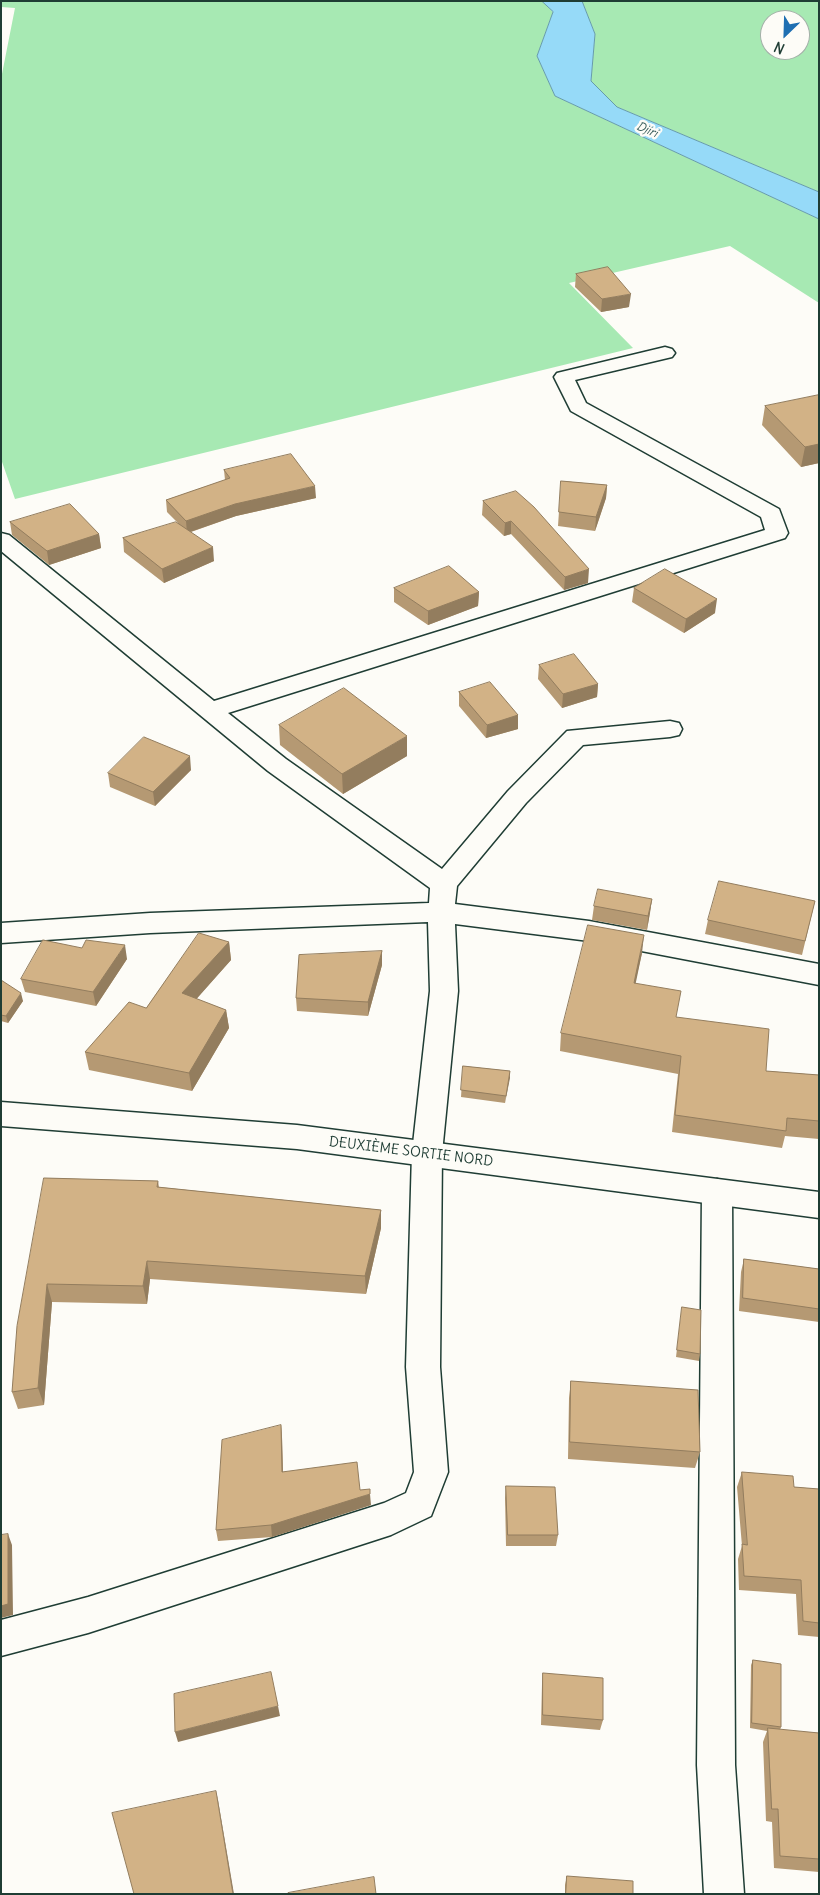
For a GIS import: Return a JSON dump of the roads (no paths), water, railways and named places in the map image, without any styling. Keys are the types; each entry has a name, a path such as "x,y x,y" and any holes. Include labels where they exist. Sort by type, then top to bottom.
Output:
{"street":[{"path":"210,710 777,533 771,514 578,407 564,377 665,353"},
{"path":"1,540 277,765 444,884"},
{"path":"1,1638 107,1609 391,1518 420,1504 431,1472 423,1367 428,1153 444,992 441,912 444,884 518,797 576,737 670,729"},
{"path":"1,934 150,924 441,912 589,931 819,975"},
{"name":"DEUXIÈME SORTIE NORD","path":"1,1114 288,1136 819,1205"},
{"path":"717,1192 716,1765 724,1894"}],"water":[{"name":"Djiri","path":"542,1 582,1 595,34 591,81 617,107 819,192 819,219 555,96 537,56 553,12"}]}
